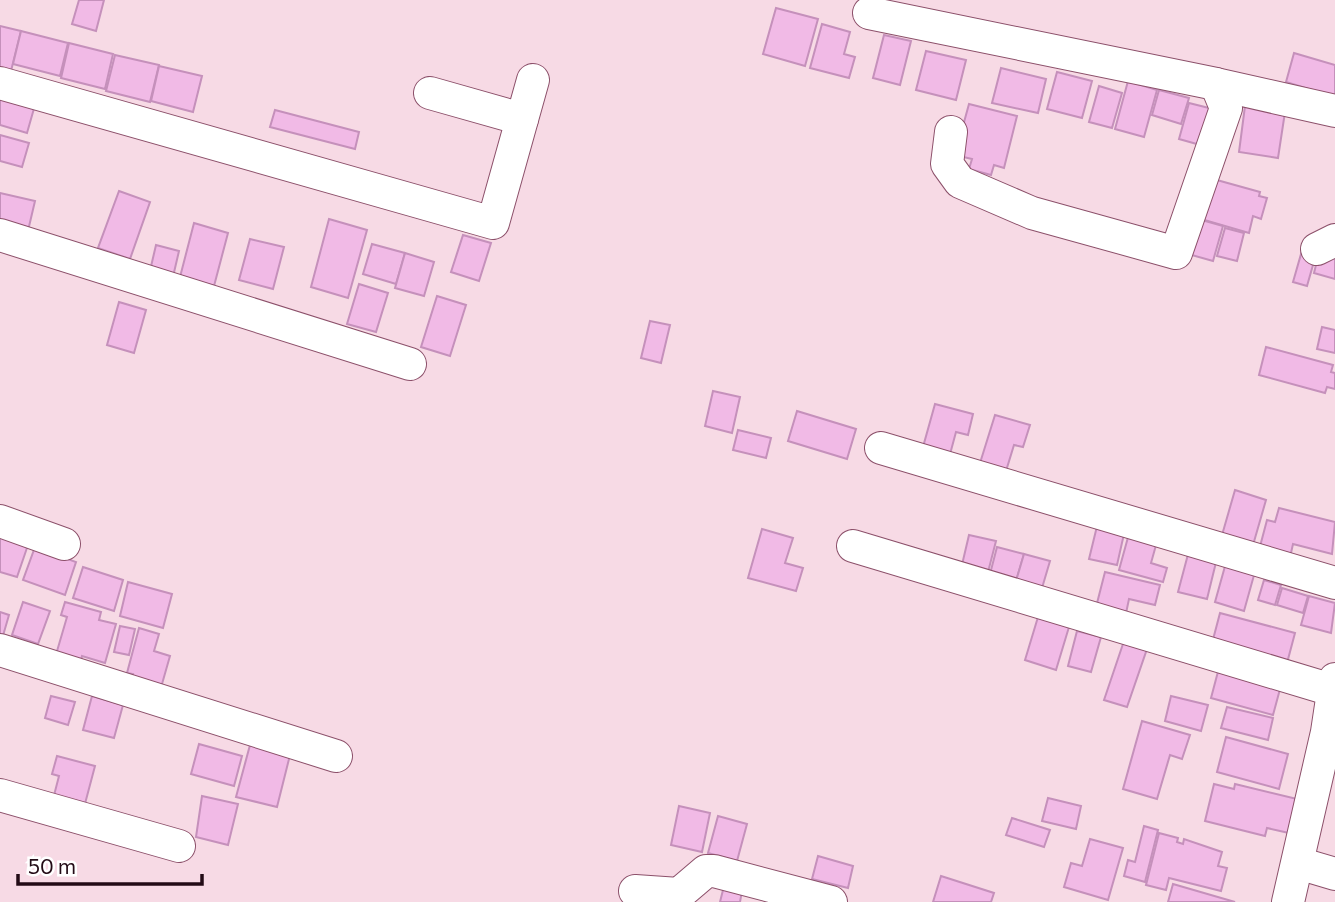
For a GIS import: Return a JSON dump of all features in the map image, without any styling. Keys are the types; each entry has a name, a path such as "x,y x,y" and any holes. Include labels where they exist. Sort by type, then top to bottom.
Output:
{"street":[{"path":"869,13 1335,111"},
{"path":"0,83 493,223 533,80"},
{"path":"951,132 947,164 960,182 1032,213 1176,253 1226,108 1216,84"},
{"path":"430,93 522,120"},
{"path":"0,235 410,364"},
{"path":"881,447 1335,583"},
{"path":"0,521 64,544"},
{"path":"853,546 1334,684 1331,734 1288,902"},
{"path":"0,650 337,756"},
{"path":"0,795 179,846"},
{"path":"1298,863 1335,874"},
{"path":"635,891 678,894 706,871 714,870 831,902"}],"building":[{"path":"79,0 104,0 96,31 72,24"},
{"path":"776,8 818,19 805,66 763,54"},
{"path":"822,24 850,32 844,54 855,57 849,78 810,68"},
{"path":"0,26 21,31 10,75 0,73"},
{"path":"21,31 68,43 60,76 13,64"},
{"path":"884,35 911,41 900,85 873,78"},
{"path":"69,43 113,54 105,89 61,78"},
{"path":"926,51 966,60 956,100 916,90"},
{"path":"1294,53 1335,65 1335,97 1286,82"},
{"path":"115,55 159,65 150,102 106,91"},
{"path":"159,66 202,76 193,112 151,101"},
{"path":"1001,68 1046,79 1038,113 992,103"},
{"path":"1057,72 1092,81 1082,118 1047,109"},
{"path":"1128,81 1157,90 1144,137 1115,129"},
{"path":"1099,86 1122,93 1112,128 1089,122"},
{"path":"1159,90 1189,98 1181,124 1152,115"},
{"path":"0,95 35,105 27,133 0,125"},
{"path":"1189,103 1221,111 1211,148 1179,139"},
{"path":"969,104 1017,116 1004,168 994,165 991,175 969,169 972,159 955,155"},
{"path":"1245,106 1285,112 1278,158 1239,152"},
{"path":"275,110 359,132 355,149 270,127"},
{"path":"0,135 29,143 22,167 0,161"},
{"path":"1206,177 1260,192 1259,196 1267,198 1261,219 1253,216 1249,233 1194,217"},
{"path":"119,191 150,202 130,259 98,248"},
{"path":"0,193 35,201 27,235 0,229"},
{"path":"1191,217 1223,226 1213,261 1181,252"},
{"path":"329,219 367,230 348,298 311,287"},
{"path":"194,223 228,233 214,286 180,277"},
{"path":"1225,228 1244,233 1237,261 1217,256"},
{"path":"463,235 491,243 479,281 451,272"},
{"path":"250,239 284,247 273,289 239,280"},
{"path":"372,244 405,253 396,284 363,274"},
{"path":"156,245 179,251 172,281 149,275"},
{"path":"1303,247 1317,251 1307,286 1293,282"},
{"path":"405,253 434,262 424,296 395,288"},
{"path":"1319,253 1335,257 1335,279 1314,273"},
{"path":"359,284 388,293 376,332 347,324"},
{"path":"437,296 466,305 450,356 421,347"},
{"path":"119,302 146,310 134,353 107,345"},
{"path":"650,321 670,325 661,363 641,358"},
{"path":"1322,327 1335,330 1335,353 1317,349"},
{"path":"1266,347 1333,365 1331,372 1335,373 1335,389 1327,387 1325,393 1259,375"},
{"path":"713,391 740,397 732,433 705,426"},
{"path":"935,404 973,414 968,435 956,432 949,458 923,447"},
{"path":"797,411 856,429 847,459 788,441"},
{"path":"995,415 1030,425 1023,447 1014,445 1006,471 980,463"},
{"path":"738,430 771,438 766,458 733,450"},
{"path":"1235,490 1266,500 1251,552 1220,542"},
{"path":"1279,508 1335,522 1332,554 1293,544 1289,562 1258,554 1267,520 1275,522"},
{"path":"1099,518 1126,525 1117,565 1089,559"},
{"path":"762,529 793,538 785,563 803,568 796,591 748,578"},
{"path":"1130,530 1158,538 1151,563 1167,568 1163,582 1119,570"},
{"path":"969,535 996,541 987,576 961,569"},
{"path":"0,536 28,545 17,577 0,572"},
{"path":"1191,543 1219,550 1207,599 1178,592"},
{"path":"35,547 76,562 65,595 23,580"},
{"path":"997,547 1024,554 1016,581 990,574"},
{"path":"1024,554 1050,561 1042,588 1016,581"},
{"path":"1227,559 1256,568 1244,611 1215,602"},
{"path":"83,567 123,580 114,611 73,598"},
{"path":"1105,572 1160,585 1155,605 1129,599 1125,618 1095,611"},
{"path":"1264,580 1281,585 1275,605 1258,600"},
{"path":"128,582 172,594 163,628 120,616"},
{"path":"1282,588 1308,596 1303,613 1277,605"},
{"path":"1309,596 1335,603 1331,633 1301,625"},
{"path":"23,602 50,611 38,644 12,635"},
{"path":"65,602 101,612 99,620 116,624 105,663 82,656 80,665 55,658 67,617 61,615"},
{"path":"0,612 9,615 0,646"},
{"path":"1220,613 1295,633 1287,663 1210,651"},
{"path":"1038,617 1069,627 1056,670 1025,660"},
{"path":"120,626 135,629 129,655 114,652"},
{"path":"139,628 159,634 154,651 170,656 160,691 131,683 133,674 127,673"},
{"path":"1077,631 1101,637 1091,672 1068,666"},
{"path":"1125,638 1148,646 1127,707 1104,700"},
{"path":"1220,664 1283,678 1273,715 1211,698"},
{"path":"51,696 75,702 68,725 45,718"},
{"path":"92,696 123,705 114,738 83,730"},
{"path":"1171,696 1208,705 1201,731 1165,721"},
{"path":"1227,707 1273,718 1268,740 1221,728"},
{"path":"1142,721 1190,735 1182,759 1170,755 1157,799 1123,789"},
{"path":"1226,737 1288,754 1279,789 1217,772"},
{"path":"199,744 242,756 234,786 191,774"},
{"path":"250,745 290,755 277,807 236,797"},
{"path":"57,756 95,766 82,815 51,807 59,776 52,774"},
{"path":"1214,784 1234,789 1235,784 1297,799 1289,833 1267,828 1265,836 1205,821"},
{"path":"202,796 238,804 228,845 196,837"},
{"path":"1048,798 1081,806 1076,829 1042,821"},
{"path":"679,806 710,813 702,852 671,845"},
{"path":"718,816 747,824 737,861 708,853"},
{"path":"1012,818 1050,830 1044,847 1006,835"},
{"path":"1144,826 1158,830 1145,882 1124,876 1128,860 1135,862"},
{"path":"1159,833 1178,838 1177,842 1183,844 1184,839 1222,852 1218,866 1227,868 1221,891 1169,878 1166,890 1146,885"},
{"path":"1090,839 1123,848 1108,900 1064,887 1071,863 1082,866"},
{"path":"818,856 853,866 848,888 812,879"},
{"path":"941,876 994,893 991,902 933,902"},
{"path":"1173,884 1235,902 1168,902"},
{"path":"724,886 742,891 740,902 720,902"}]}
